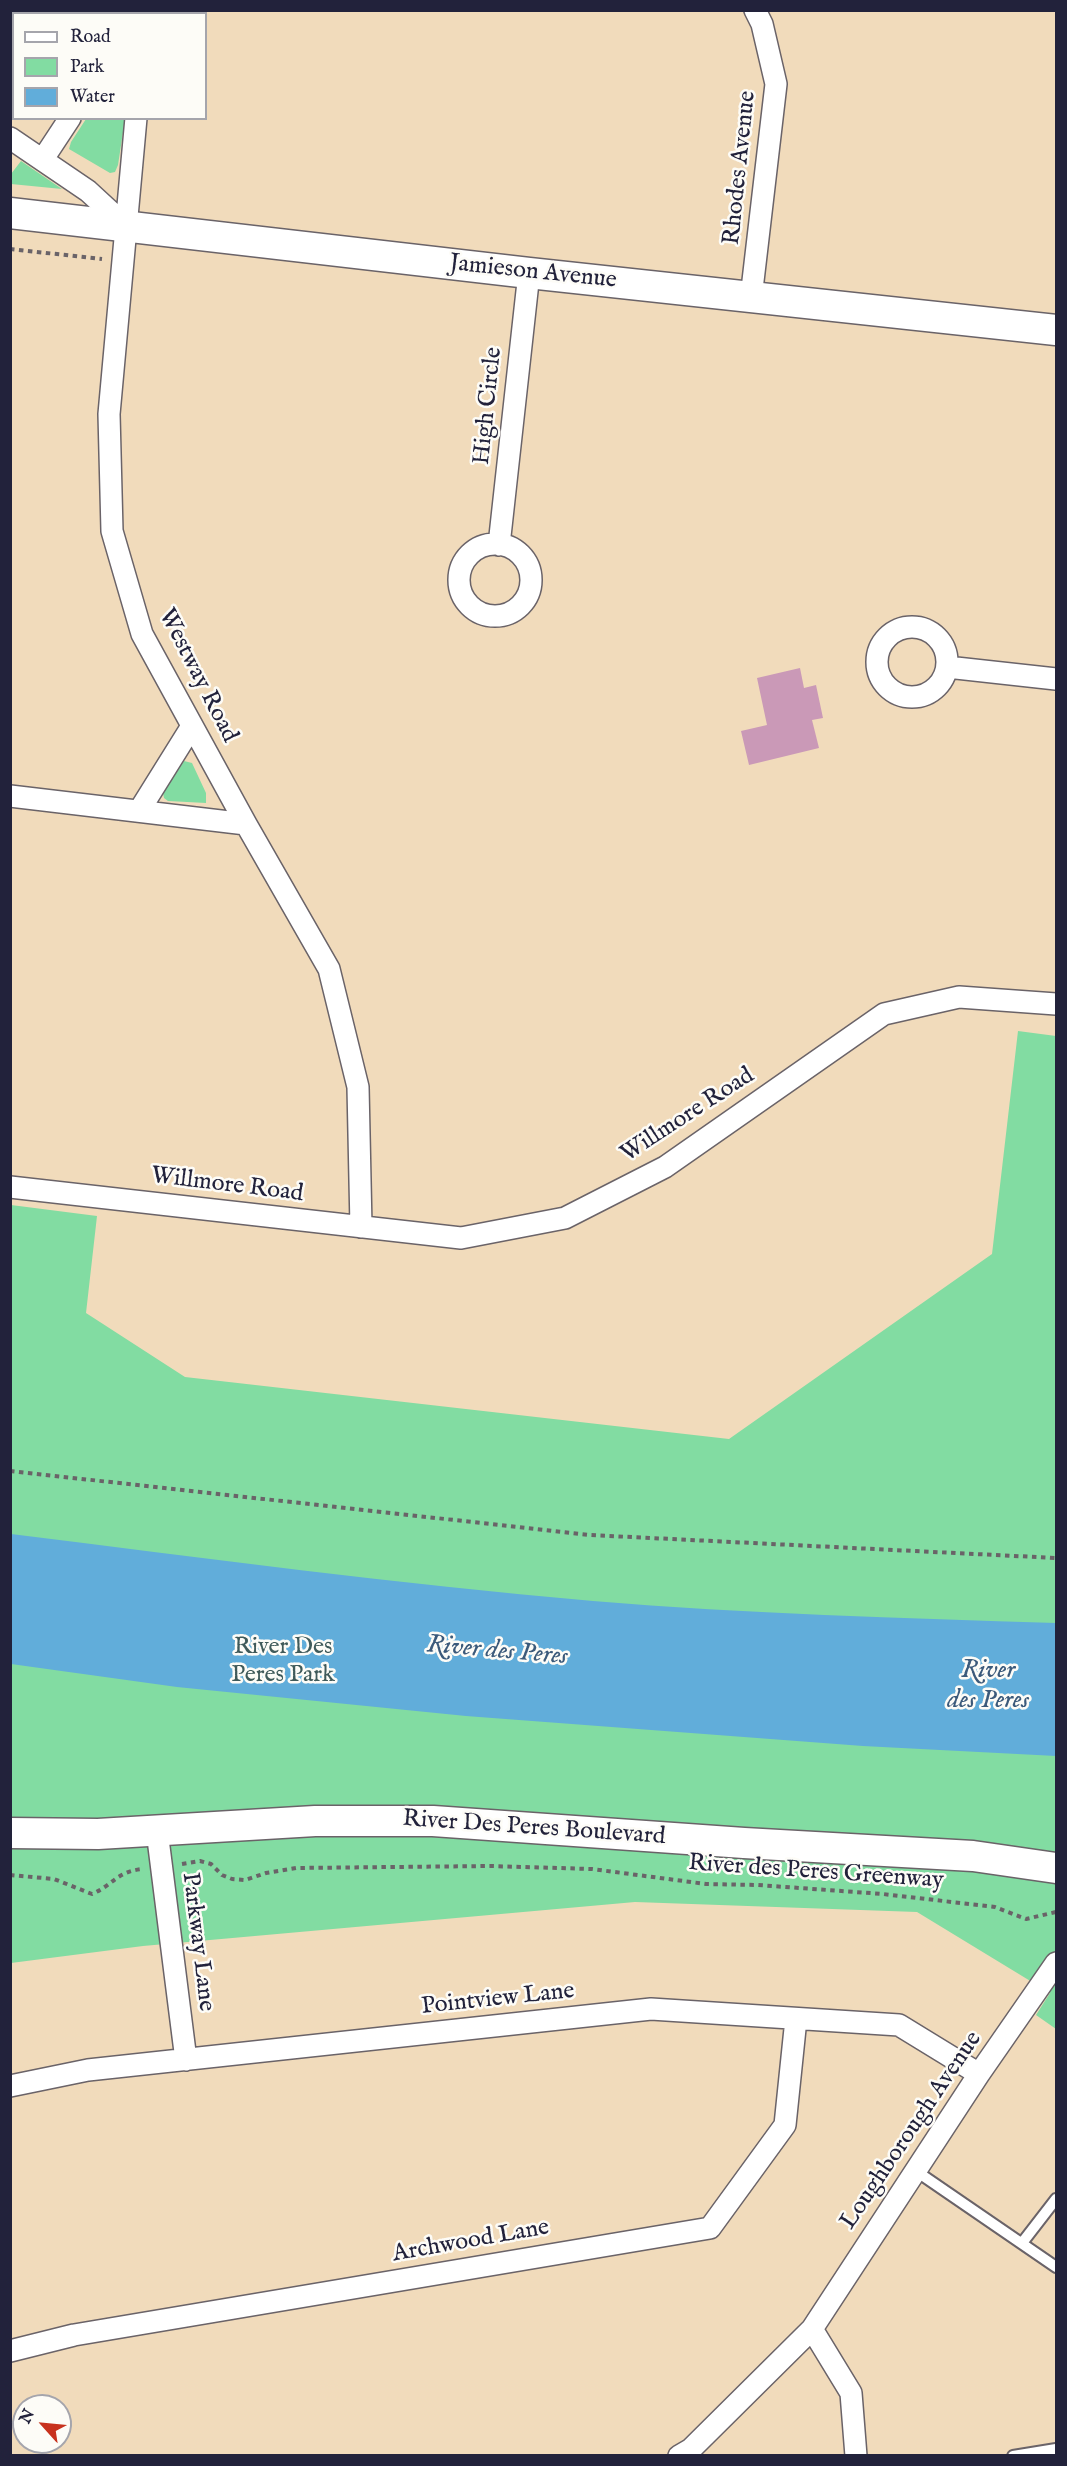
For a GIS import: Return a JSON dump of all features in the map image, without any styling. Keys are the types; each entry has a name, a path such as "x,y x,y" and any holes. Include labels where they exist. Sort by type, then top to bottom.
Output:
{"main road":[{"name":"Jamieson Avenue","path":"10,213 751,298 1056,330"},
{"name":"River Des Peres Boulevard","path":"10,1833 61,1835 315,1821 433,1821 734,1843 973,1856 1056,1868"}],"street":[{"name":"Rhodes Avenue","path":"751,298 776,84 762,24 755,10"},
{"path":"43,159 69,120"},
{"name":"Westway Road","path":"136,120 109,414 112,531 142,634 329,969 358,1087 361,1227"},
{"path":"10,138 88,191 126,226"},
{"name":"High Circle","path":"499,544 529,273"},
{"path":"947,667 1056,679"},
{"path":"139,811 192,726"},
{"path":"10,796 246,824"},
{"name":"Willmore Road","path":"10,1186 461,1238 565,1218 665,1167 884,1014 959,998 1056,1004"},
{"name":"Parkway Lane","path":"157,1831 186,2060"},
{"name":"Loughborough Avenue","path":"679,2456 691,2449 812,2329 979,2074 1056,1963"},
{"name":"Pointview Lane","path":"10,2086 88,2070 651,2009 899,2025 979,2074"},
{"name":"Archwood Lane","path":"10,2351 74,2335 710,2228 785,2126 796,2019"},
{"path":"812,2329 851,2393 856,2456"}],"lane":[{"path":"916,2171 1056,2267"},
{"path":"1022,2243 1056,2199"},
{"path":"1013,2456 1056,2449"}],"path":[{"path":"10,1471 590,1535 1056,1558"},
{"name":"River des Peres Greenway","path":"181,1864 200,1861 211,1864 222,1875 244,1880 266,1873 296,1868 490,1866 592,1869 705,1884 758,1885 906,1896 995,1907 1026,1919 1056,1912"},
{"path":"10,1875 54,1879 92,1894 100,1891 117,1876 130,1870 146,1869"}],"green space":[{"path":"85,120 125,120 115,172 110,173 69,149"},
{"path":"21,161 62,189 11,184 11,174"},
{"path":"184,761 192,763 206,793 206,803 168,801 164,798 163,793"},
{"name":"River Des Peres Park","path":"1018,1031 1056,1036 1056,2029 1036,2015 1050,1993 917,1912 635,1902 143,1946 11,1963 11,1205 97,1216 86,1313 185,1377 729,1439 992,1254"}],"water":[{"name":"River des Peres","path":"11,1534 374,1579 593,1601 767,1612 1056,1623 1056,1756 863,1746 466,1716 177,1687 11,1664"}],"building":[{"path":"800,668 804,688 816,685 823,718 812,720 819,748 749,765 741,731 767,725 757,678"}]}
